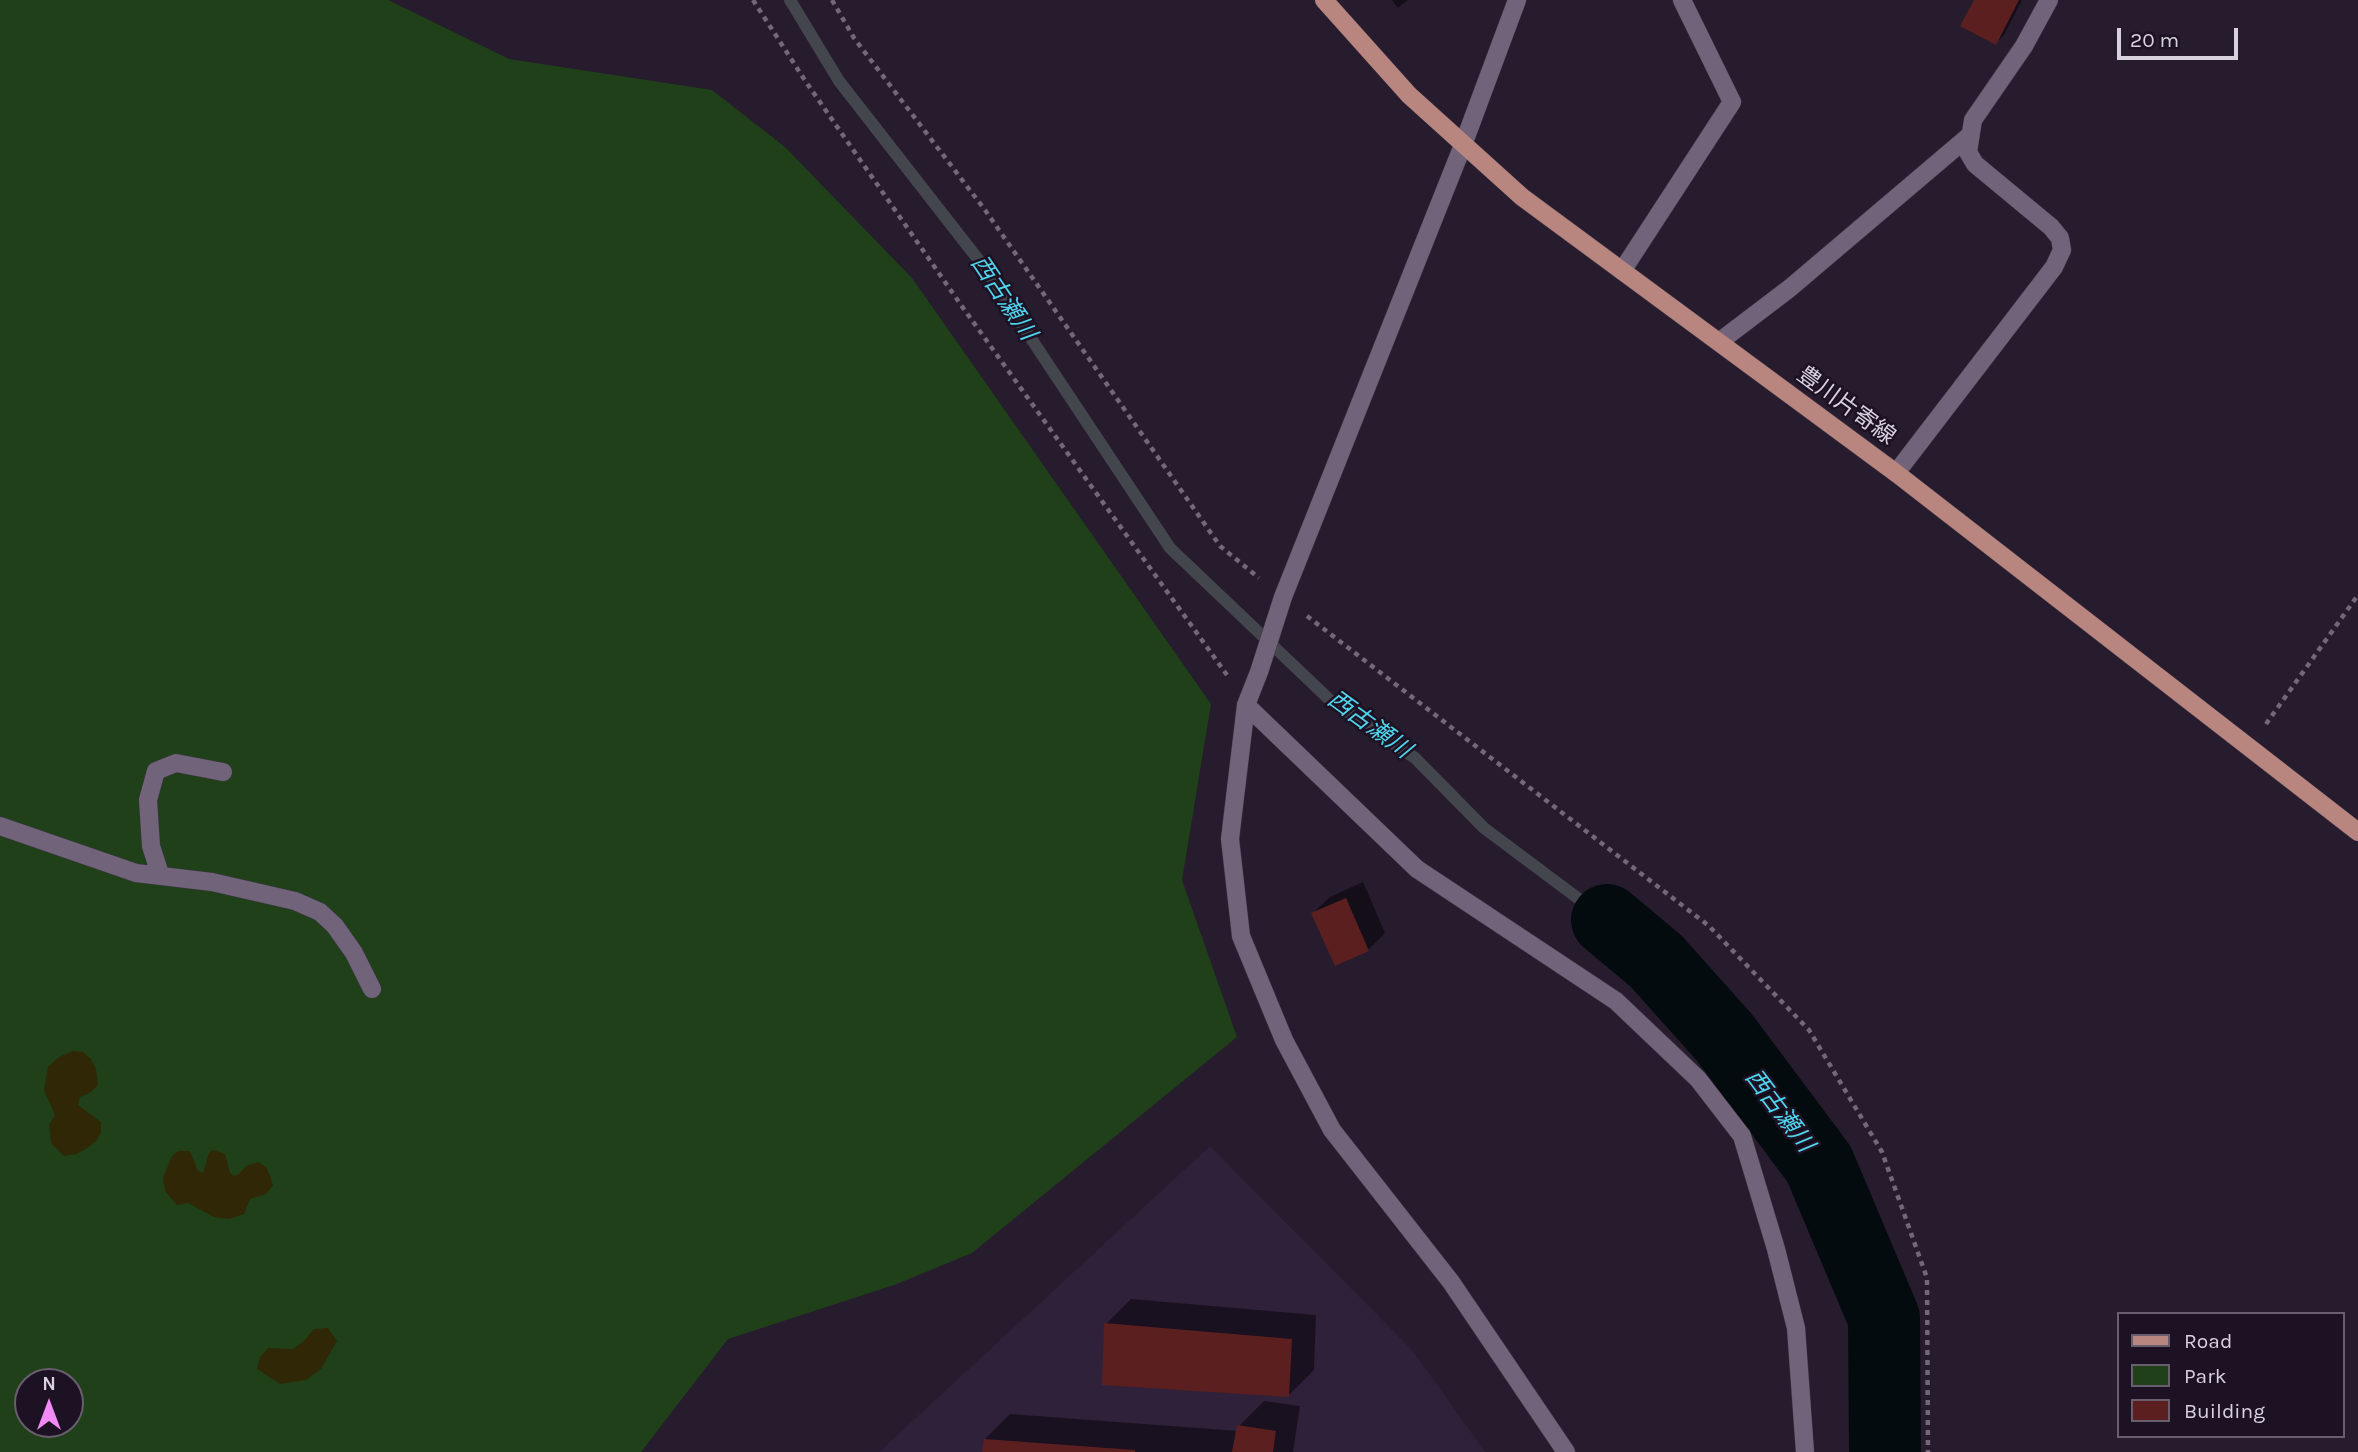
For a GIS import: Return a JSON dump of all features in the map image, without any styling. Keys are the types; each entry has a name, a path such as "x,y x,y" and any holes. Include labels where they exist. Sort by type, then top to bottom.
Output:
{"main road":[{"name":"豊川片寄線","path":"1324,0 1409,95 1522,197 1896,473 2358,832"}],"street":[{"path":"1338,0 1343,24"},
{"path":"1517,0 1463,145 1281,606 1246,705 1230,839 1241,936 1284,1040 1332,1130 1451,1282 1566,1452"},
{"path":"1622,271 1732,102 1682,0"},
{"path":"1896,473 2054,267 2062,250 2060,238 2051,228 1975,164 1968,152 1973,120 2024,46 2049,0"},
{"path":"1718,342 1790,288 1969,136"},
{"path":"1246,705 1417,869 1616,1001 1698,1079 1742,1136 1776,1249 1796,1328 1805,1452"},
{"path":"160,874 151,846 148,800 156,771 176,763 223,772"},
{"path":"0,826 136,873 160,874 261,892 295,901 320,912 335,926 354,953 372,989"}],"path":[{"path":"753,0 806,82 953,294 1210,648 1246,705"},
{"path":"832,0 854,38 985,210 1220,546 1281,606 1709,926 1809,1030 1882,1152 1927,1278 1928,1452"},
{"path":"2249,748 2358,595"}],"shaded area":[{"path":"1210,1146 1413,1351 1485,1452 879,1452"}],"green space":[{"path":"0,0 388,0 509,59 712,90 785,147 912,278 1211,704 1182,880 1237,1037 972,1253 897,1284 728,1339 641,1452 0,1452"}],"sand":[{"path":"73,1051 83,1052 91,1059 96,1069 98,1085 80,1097 78,1105 101,1122 101,1132 97,1140 86,1149 64,1156 51,1143 49,1125 55,1115 44,1090 48,1067 59,1057"},
{"path":"213,1150 225,1154 230,1173 234,1176 246,1166 258,1162 266,1167 273,1185 266,1194 250,1199 244,1214 229,1219 214,1217 188,1203 177,1205 165,1191 163,1178 172,1156 178,1151 190,1151 198,1171 203,1173 209,1153"},
{"path":"328,1328 337,1341 321,1369 306,1380 280,1384 257,1369 260,1357 268,1348 293,1349 314,1329"}],"building":[{"path":"1974,0 2019,0 1996,45 1960,26"},
{"path":"1346,898 1369,951 1335,966 1311,913"},
{"path":"1104,1323 1292,1339 1289,1397 1102,1385"},
{"path":"1237,1425 1276,1431 1273,1452 1232,1452"},
{"path":"984,1439 1135,1450 1135,1452 982,1452"}],"waterway":[{"name":"西古瀬川","path":"790,0 839,81 981,263 1170,548 1331,701 1415,758 1484,828 1607,920"},
{"name":"西古瀬川","path":"1607,920 1656,961 1724,1037 1819,1164 1884,1318 1885,1452"}]}
